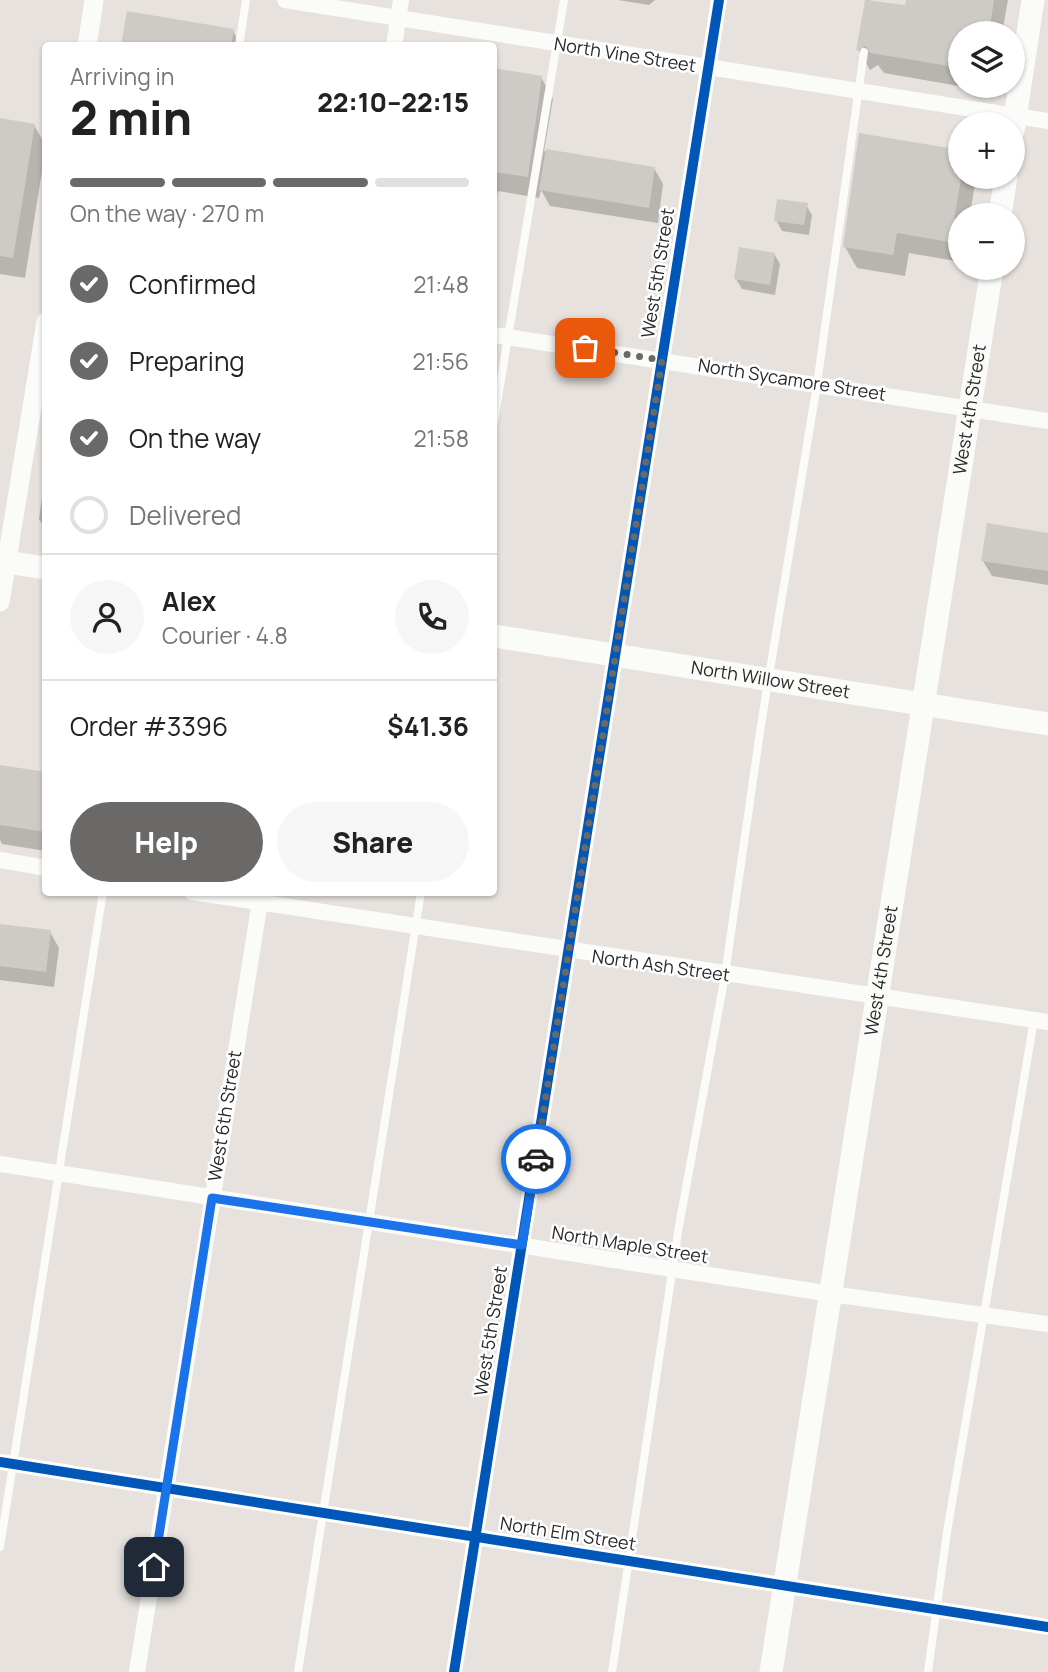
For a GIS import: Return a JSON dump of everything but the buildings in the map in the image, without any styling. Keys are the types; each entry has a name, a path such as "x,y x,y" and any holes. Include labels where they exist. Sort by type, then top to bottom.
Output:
{"main road":[{"path":"1016,112 1033,0"},
{"name":"West 4th Street","path":"771,1672 990,280"},
{"path":"3,564 42,569"},
{"name":"North Willow Street","path":"497,636 1048,724"}],"street":[{"path":"88,42 94,0"},
{"name":"North Vine Street","path":"285,0 857,92 958,112"},
{"path":"395,42 401,0"},
{"name":"West 5th Street","path":"454,1672 719,0"},
{"name":"North Vine Street","path":"1025,122 1048,121"},
{"name":"North Sycamore Street","path":"500,336 1048,421"},
{"path":"0,602 3,564 42,345"},
{"path":"0,860 42,867"},
{"name":"North Ash Street","path":"237,896 568,952 1041,1021"},
{"name":"West 6th Street","path":"137,1672 260,898"},
{"name":"North Maple Street","path":"0,1164 831,1294 1048,1324"},
{"name":"North Elm Street","path":"7,1463 322,1515 1048,1627"}],"lane":[{"path":"240,42 246,0"},
{"path":"497,379 500,336 558,44 564,0"},
{"path":"612,1672 698,1118 725,975 817,384 864,52"},
{"path":"0,1548 7,1463 59,1174 102,896"},
{"path":"298,1672 420,896"},
{"path":"928,1672 984,1314 1041,1021"}],"cycle path":[{"path":"454,1672 719,0"},
{"path":"0,1462 1048,1627"}],"way so far":[{"path":"536,1159 662,360 585,348"}],"route":[{"path":"154,1567 212,1198 522,1245 536,1159"}]}
